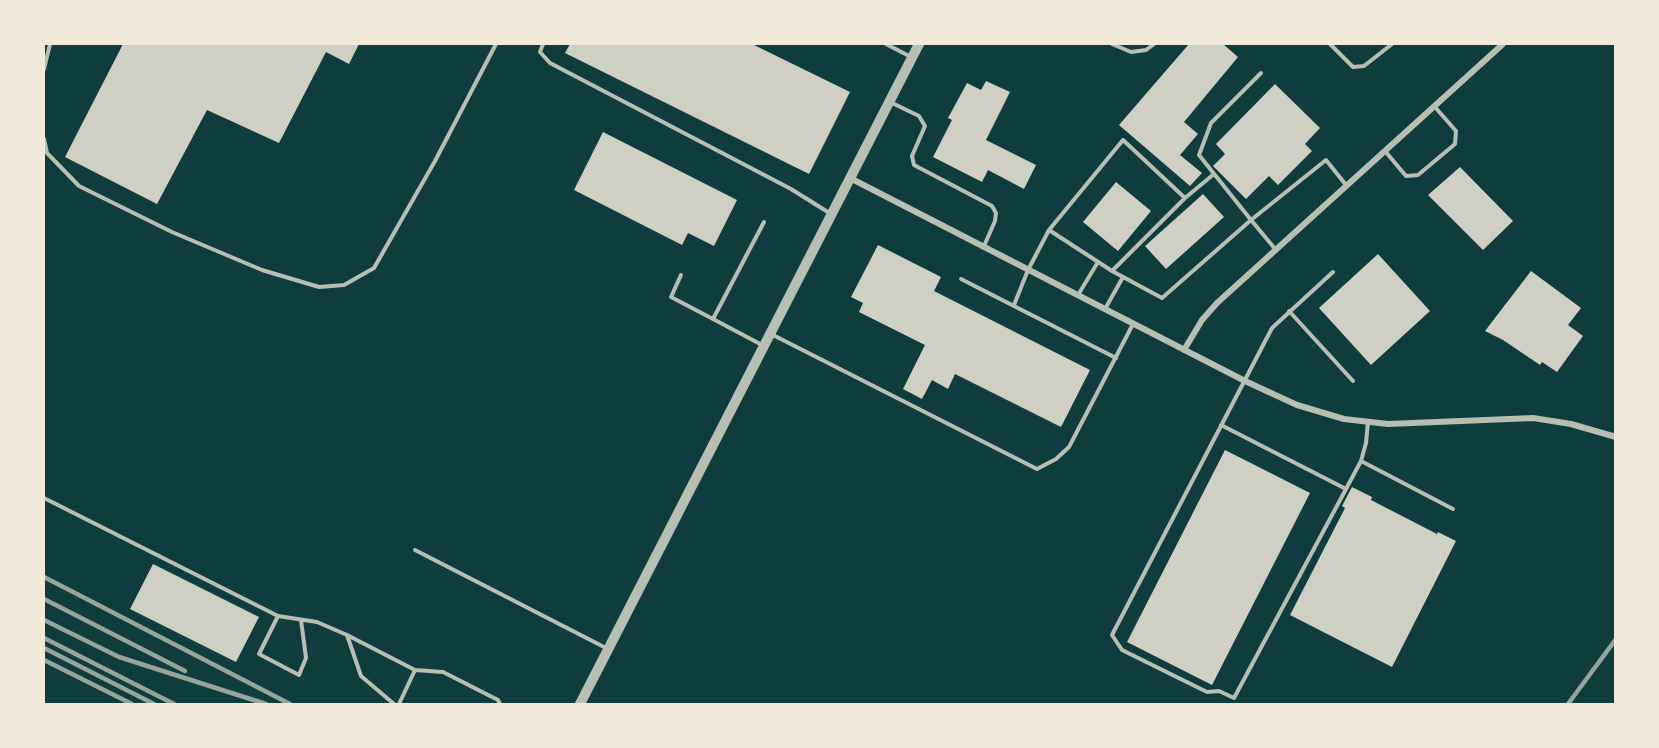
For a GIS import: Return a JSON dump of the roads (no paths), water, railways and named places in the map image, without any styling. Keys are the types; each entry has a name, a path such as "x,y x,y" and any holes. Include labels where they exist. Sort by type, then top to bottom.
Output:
{"street":[{"path":"580,705 919,44"},
{"path":"1184,350 1209,312 1503,44"},
{"path":"850,178 1245,381 1297,405 1344,419 1403,424 1533,418 1571,424 1616,437"}],"lane":[{"path":"44,69 50,44"},
{"path":"44,140 47,153 79,186 262,270 319,287 344,285 374,268 435,161 496,44"},
{"path":"543,44 540,52 550,63 791,189 831,215"},
{"path":"886,44 912,57"},
{"path":"1112,44 1131,52 1146,50 1154,44"},
{"path":"1330,44 1353,67 1364,66 1392,44"},
{"path":"1261,73 1211,123 1199,155 1276,250"},
{"path":"889,102 919,116 925,126 912,156 914,165 992,206 996,213 995,221 984,247"},
{"path":"1385,151 1406,176 1412,176 1418,175 1455,144 1456,131 1434,106"},
{"path":"1014,305 1028,270 1049,230 1123,140 1185,198"},
{"path":"1049,230 1112,271 1162,298 1251,220 1326,160 1347,185"},
{"path":"1112,271 1185,198 1214,174"},
{"path":"713,319 764,222"},
{"path":"1078,295 1098,262"},
{"path":"1333,272 1272,328 1112,634 1122,650 1207,692 1219,691 1234,698 1361,461 1368,422"},
{"path":"681,275 671,297 764,346"},
{"path":"1105,309 1123,277"},
{"path":"961,279 1116,358"},
{"path":"1289,312 1353,381"},
{"path":"771,334 1037,469 1056,459 1069,447 1134,324"},
{"path":"1221,425 1346,489"},
{"path":"1361,461 1453,508"},
{"path":"44,498 278,616 317,622 415,670 443,672 498,700 500,705"},
{"path":"415,550 609,650"},
{"path":"278,616 259,654 299,675 306,658 301,620"},
{"path":"346,635 361,676 394,705"},
{"path":"399,705 415,670"}],"railway":[{"path":"44,577 290,704"},
{"path":"44,599 185,671"},
{"path":"44,620 119,657 266,704"},
{"path":"44,638 174,704"},
{"path":"1568,704 1616,639"},
{"path":"44,648 154,704"},
{"path":"44,660 132,704"}]}
